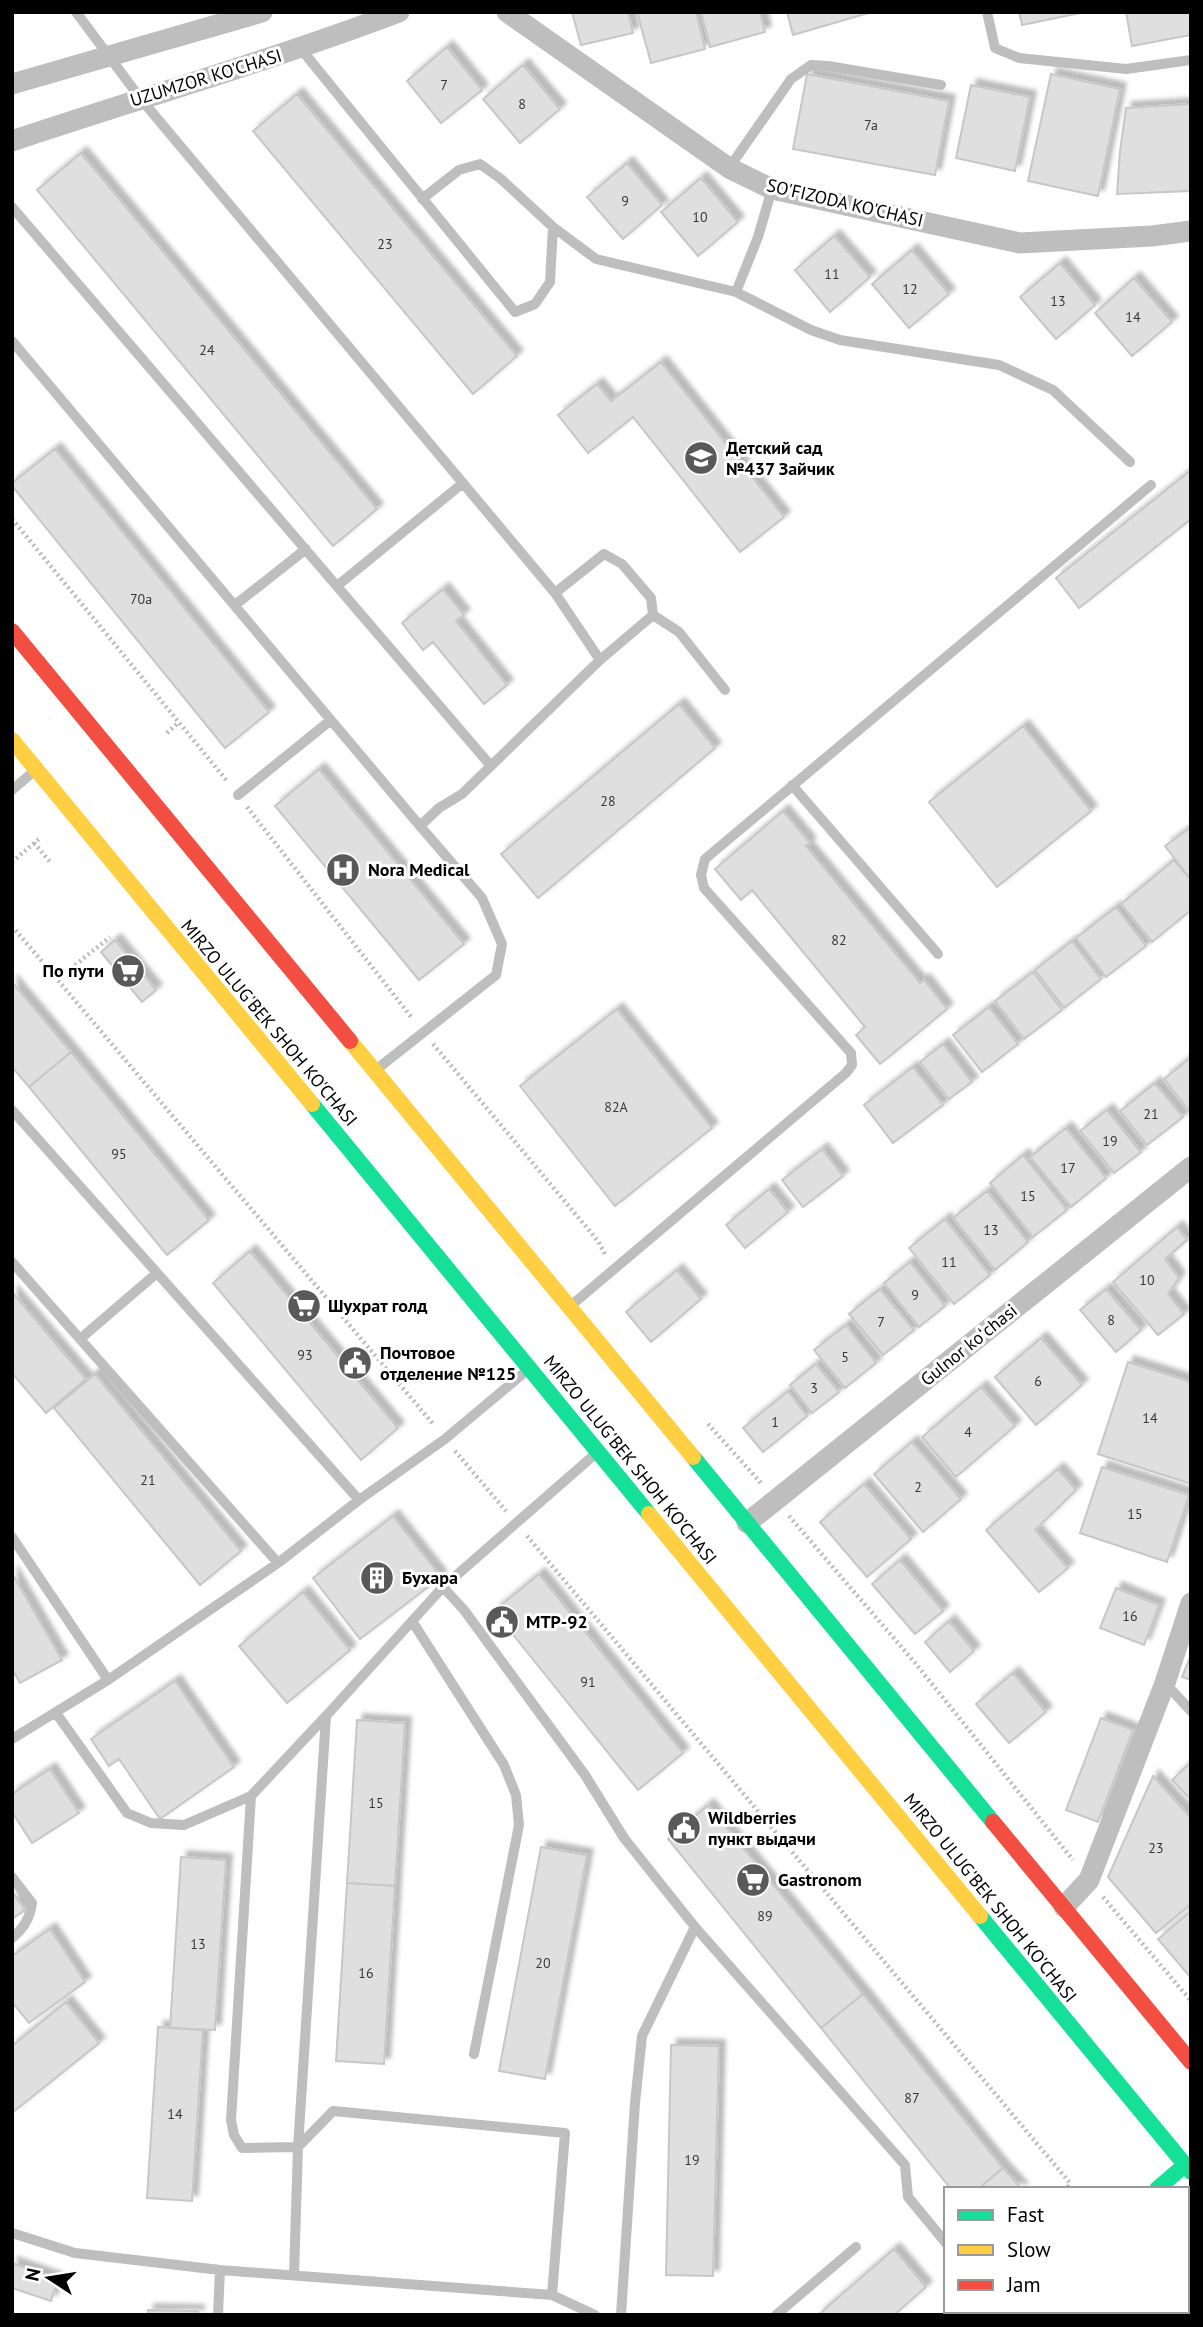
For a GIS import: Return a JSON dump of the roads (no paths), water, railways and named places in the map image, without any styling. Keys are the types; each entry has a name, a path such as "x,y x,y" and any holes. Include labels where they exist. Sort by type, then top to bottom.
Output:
{"main road":[{"path":"12,631 1191,2062"},
{"name":"MIRZO ULUG'BEK SHOH KO'CHASI","path":"12,740 1189,2167"},
{"path":"1160,2187 1189,2167"}],"street":[{"path":"12,85 262,12"},
{"name":"UZUMZOR KO'CHASI","path":"12,141 140,98 301,49 399,12"},
{"name":"SO'FIZODA KO'CHASI","path":"507,12 729,168 772,189 1020,243 1152,236 1191,231"},
{"name":"Gulnor koʻchasi","path":"747,1523 1191,1167"},
{"path":"1064,1908 1089,1880 1165,1683 1191,1603"}],"lane":[{"path":"76,12 140,98 555,593 600,660"},
{"path":"987,12 995,48 1019,58 1126,69 1191,60"},
{"path":"301,49 515,312 534,304 550,282 553,227"},
{"path":"729,168 791,79 811,65 941,85"},
{"path":"422,199 459,170 480,164 501,179 553,227 596,259 736,292 811,330 840,340 999,365 1053,390 1130,462"},
{"path":"736,292 758,237 772,189"},
{"path":"12,206 491,766"},
{"path":"12,341 482,898 502,944 496,975 375,1071"},
{"path":"337,586 463,483"},
{"path":"569,1307 846,1073 852,1065 851,1053 704,888 701,875 705,859 1151,485"},
{"path":"234,605 306,549"},
{"path":"555,593 604,554 622,564 651,598 653,615"},
{"path":"420,826 439,808 462,794 600,660 653,615"},
{"path":"653,615 679,632 725,690"},
{"path":"237,794 331,720"},
{"path":"12,790 37,769"},
{"path":"792,785 938,954"},
{"path":"12,1110 359,1500"},
{"path":"12,1262 278,1563"},
{"path":"80,1339 157,1273"},
{"path":"12,1739 108,1680 278,1563 445,1438 529,1368"},
{"path":"56,1713 127,1813 151,1824 184,1825 250,1796 443,1587 598,1452"},
{"path":"12,1537 108,1680"},
{"path":"443,1587 464,1610 585,1775 624,1838 695,1927 905,2165 908,2197 944,2241"},
{"path":"412,1621 504,1765 516,1795 519,1825 474,2054"},
{"path":"1165,1683 1191,1711"},
{"path":"294,2275 298,2147 326,1716"},
{"path":"250,1796 231,2120 234,2134 242,2148 298,2147 332,2111 565,2133 552,2295"},
{"path":"12,1877 33,1903 23,1928 12,1938"},
{"path":"621,2315 642,2036 695,1927"},
{"path":"12,2233 75,2253 220,2270 552,2295 595,2315"},
{"path":"776,2315 856,2247"},
{"path":"218,2315 220,2270"}],"place":[{"name":"Детский сад №437 Зайчик","path":"701,458"},
{"name":"Nora Medical","path":"343,870"},
{"name":"По пути","path":"128,971"},
{"name":"Шухрат голд","path":"304,1306"},
{"name":"Почтовое отделение №125","path":"355,1363"},
{"name":"Бухара","path":"377,1578"},
{"name":"MTP-92","path":"502,1622"},
{"name":"Wildberries пункт выдачи","path":"684,1828"},
{"name":"Gastronom","path":"753,1880"}]}
